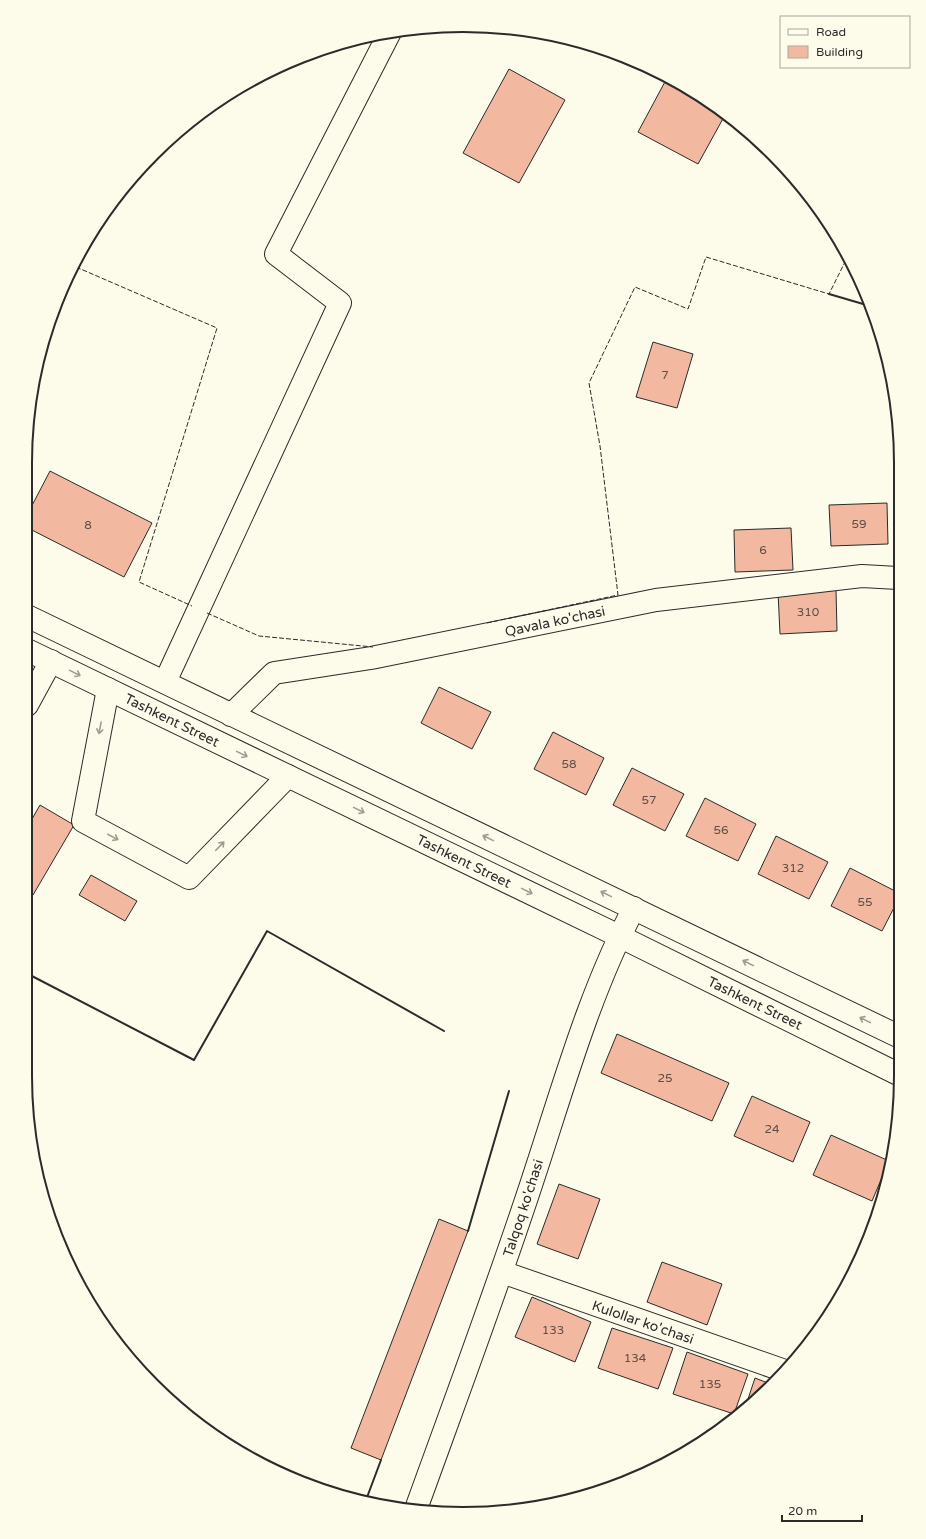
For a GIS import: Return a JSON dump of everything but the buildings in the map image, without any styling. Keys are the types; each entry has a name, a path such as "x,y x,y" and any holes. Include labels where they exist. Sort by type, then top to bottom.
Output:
{"main road":[{"path":"164,682 340,304 276,254 386,39"},
{"name":"Qavala ko'chasi","path":"231,715 274,673 371,658 656,600 862,576 894,578"},
{"path":"32,618 894,1034"},
{"name":"Tashkent Street","path":"32,652 619,936 894,1071"},
{"path":"32,695 50,661"},
{"path":"108,689 82,821 189,878 288,776"},
{"name":"Talqoq ko'chasi","path":"418,1504 502,1272 590,1006 619,936 634,908"},
{"name":"Kulollar ko'chasi","path":"502,1272 779,1369"}],"fence":[{"path":"487,623 618,595 600,446 589,383 635,287 688,309 706,257 829,294 845,263"},
{"path":"78,268 217,328 139,582 192,606"},
{"path":"207,613 259,636 373,647"}],"wall":[{"path":"829,294 863,304"},
{"path":"32,976 194,1060 267,931 444,1031"},
{"path":"468,1231 509,1091"},
{"path":"367,1496 381,1460"}]}
